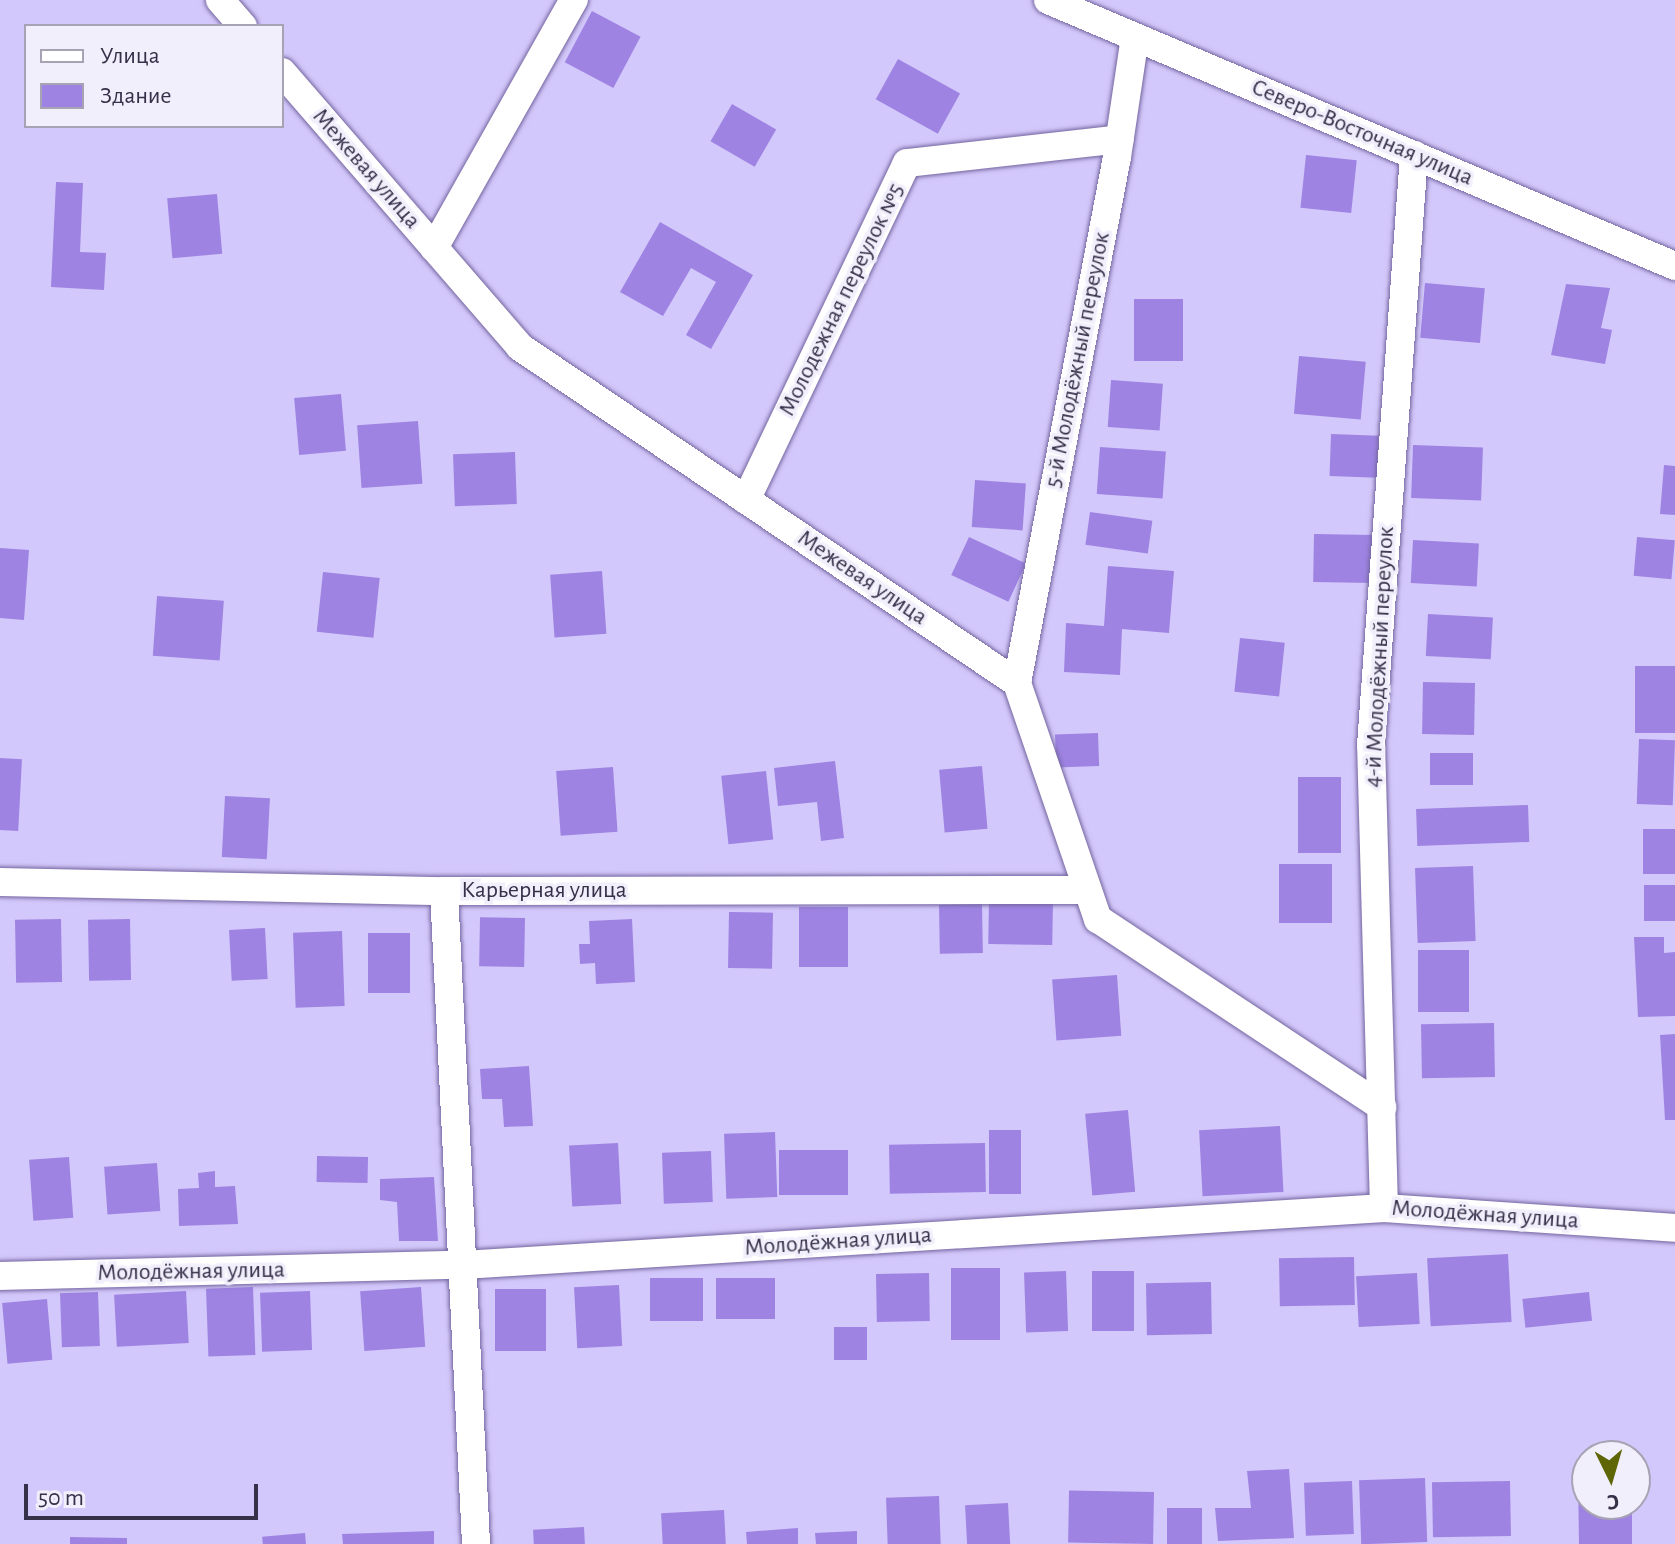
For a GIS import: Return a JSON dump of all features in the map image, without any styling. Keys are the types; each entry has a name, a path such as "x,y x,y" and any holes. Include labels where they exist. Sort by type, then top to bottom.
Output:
{"street":[{"path":"220,0 241,24"},
{"path":"434,248 574,0"},
{"name":"Северо-Восточная улица","path":"1048,0 1675,266"},
{"name":"5-й Молодёжный переулок","path":"1017,683 1120,139 1135,37"},
{"name":"Межевая улица","path":"284,74 520,347 1017,683"},
{"name":"Молодежная переулок №5","path":"746,500 907,163 1120,139"},
{"name":"4-й Молодёжный переулок","path":"1384,1208 1371,745 1414,155"},
{"path":"1017,683 1098,919 1382,1107"},
{"name":"Карьерная улица","path":"0,882 444,891 1087,890"},
{"path":"444,891 476,1544"},
{"name":"Молодёжная улица","path":"0,1276 463,1265 1384,1208 1675,1228"}],"building":[{"path":"592,11 641,37 613,88 565,62"},
{"path":"898,59 960,93 938,134 876,99"},
{"path":"732,104 776,130 755,167 710,141"},
{"path":"1306,155 1357,160 1351,213 1300,208"},
{"path":"56,182 83,183 80,252 106,253 104,290 51,287"},
{"path":"217,194 222,254 172,258 167,198"},
{"path":"660,222 753,275 711,349 686,335 716,282 691,268 663,316 620,292"},
{"path":"1425,283 1485,288 1480,343 1420,338"},
{"path":"1566,284 1610,288 1601,328 1612,330 1605,364 1551,355"},
{"path":"1134,299 1183,299 1183,361 1134,361"},
{"path":"1299,356 1366,362 1361,420 1294,414"},
{"path":"1111,380 1163,384 1160,431 1108,427"},
{"path":"341,394 346,451 299,455 294,398"},
{"path":"418,421 422,484 362,488 357,425"},
{"path":"1331,434 1379,436 1378,478 1330,476"},
{"path":"1413,445 1483,447 1481,500 1411,498"},
{"path":"1100,447 1166,452 1163,498 1097,494"},
{"path":"515,452 517,504 455,506 453,454"},
{"path":"1664,465 1675,466 1675,515 1660,514"},
{"path":"975,480 1026,484 1023,530 972,527"},
{"path":"1090,512 1152,521 1148,553 1085,545"},
{"path":"1314,534 1374,535 1373,583 1313,582"},
{"path":"969,537 1026,564 1008,602 951,575"},
{"path":"1637,537 1675,540 1671,579 1634,576"},
{"path":"1413,540 1479,543 1477,586 1411,583"},
{"path":"0,548 29,550 24,620 0,618"},
{"path":"1108,566 1174,571 1169,633 1122,629 1120,675 1064,672 1066,623 1104,626"},
{"path":"602,571 606,634 555,637 550,575"},
{"path":"323,572 380,578 373,638 317,632"},
{"path":"157,596 224,601 220,661 153,656"},
{"path":"1428,614 1493,617 1491,659 1426,656"},
{"path":"1240,638 1285,643 1279,696 1234,692"},
{"path":"1635,666 1675,666 1675,733 1635,733"},
{"path":"1423,682 1475,683 1474,735 1422,734"},
{"path":"1098,733 1099,766 1056,767 1055,735"},
{"path":"1639,739 1675,740 1673,805 1637,804"},
{"path":"1430,753 1473,753 1473,785 1430,785"},
{"path":"0,758 22,759 18,831 0,830"},
{"path":"835,761 844,838 821,841 817,802 778,806 774,768"},
{"path":"982,766 987,829 945,833 939,770"},
{"path":"613,767 618,832 561,836 556,771"},
{"path":"766,771 773,840 728,844 721,776"},
{"path":"1298,777 1341,777 1341,853 1298,853"},
{"path":"225,796 270,798 267,859 222,857"},
{"path":"1528,805 1529,842 1417,846 1416,809"},
{"path":"1643,829 1675,829 1675,874 1643,874"},
{"path":"1279,864 1332,864 1332,923 1279,923"},
{"path":"1473,866 1476,941 1418,943 1415,868"},
{"path":"1644,885 1675,885 1675,921 1644,921"},
{"path":"989,900 1053,901 1052,945 988,944"},
{"path":"982,904 983,953 940,954 939,905"},
{"path":"799,907 848,907 848,967 799,967"},
{"path":"729,912 773,913 772,969 728,968"},
{"path":"480,917 525,918 524,967 479,966"},
{"path":"61,919 62,982 16,983 15,920"},
{"path":"130,919 131,980 89,981 88,920"},
{"path":"632,919 635,982 596,984 595,963 580,964 579,944 590,944 589,921"},
{"path":"265,928 268,979 232,981 229,930"},
{"path":"342,931 345,1006 296,1008 293,933"},
{"path":"368,933 410,933 410,993 368,993"},
{"path":"1634,937 1664,937 1664,953 1675,952 1675,1016 1638,1017"},
{"path":"1418,950 1469,950 1469,1012 1418,1012"},
{"path":"1117,975 1121,1036 1056,1040 1052,980"},
{"path":"1494,1023 1495,1077 1422,1078 1421,1024"},
{"path":"1675,1034 1675,1120 1665,1120 1660,1035"},
{"path":"529,1066 533,1126 504,1127 502,1099 482,1099 480,1069"},
{"path":"1128,1110 1135,1192 1092,1195 1085,1114"},
{"path":"1280,1126 1283,1192 1203,1196 1199,1130"},
{"path":"989,1130 1021,1130 1021,1194 989,1194"},
{"path":"775,1132 777,1197 726,1199 724,1134"},
{"path":"618,1143 621,1204 572,1206 569,1146"},
{"path":"985,1143 986,1192 890,1194 889,1145"},
{"path":"779,1150 848,1150 848,1195 779,1195"},
{"path":"711,1151 713,1202 664,1204 662,1153"},
{"path":"317,1156 368,1157 368,1183 317,1182"},
{"path":"69,1157 73,1218 33,1221 29,1160"},
{"path":"157,1163 160,1211 107,1215 104,1167"},
{"path":"215,1171 215,1187 235,1186 238,1224 179,1226 178,1189 199,1188 198,1173"},
{"path":"434,1177 438,1241 399,1241 397,1202 380,1200 380,1179"},
{"path":"1508,1254 1512,1322 1431,1326 1427,1258"},
{"path":"1354,1257 1355,1305 1280,1306 1279,1258"},
{"path":"951,1268 1000,1268 1000,1340 951,1340"},
{"path":"1066,1271 1068,1331 1026,1332 1024,1272"},
{"path":"1092,1271 1134,1271 1134,1331 1092,1331"},
{"path":"929,1273 930,1321 877,1322 876,1274"},
{"path":"1417,1273 1420,1324 1359,1327 1356,1276"},
{"path":"650,1278 703,1278 703,1321 650,1321"},
{"path":"716,1278 775,1278 775,1319 716,1319"},
{"path":"1211,1282 1212,1334 1147,1335 1146,1283"},
{"path":"619,1285 622,1346 577,1348 574,1287"},
{"path":"253,1287 255,1355 208,1357 206,1289"},
{"path":"421,1287 425,1347 364,1351 360,1291"},
{"path":"495,1289 546,1289 546,1351 495,1351"},
{"path":"186,1291 189,1343 117,1347 114,1295"},
{"path":"310,1291 312,1350 262,1352 260,1293"},
{"path":"98,1292 100,1346 62,1347 60,1293"},
{"path":"1589,1292 1592,1321 1525,1328 1522,1299"},
{"path":"47,1299 52,1360 7,1364 2,1303"},
{"path":"834,1327 867,1327 867,1360 834,1360"},
{"path":"1289,1469 1294,1538 1218,1541 1215,1508 1251,1508 1247,1471"},
{"path":"1425,1478 1427,1542 1361,1544 1359,1480"},
{"path":"1352,1481 1354,1534 1306,1536 1304,1483"},
{"path":"1510,1481 1511,1536 1433,1537 1432,1482"},
{"path":"1069,1491 1154,1492 1153,1544 1068,1543"},
{"path":"939,1496 941,1544 888,1544 886,1498"},
{"path":"1008,1503 1010,1544 967,1544 965,1505"},
{"path":"1167,1508 1202,1508 1202,1544 1167,1544"},
{"path":"724,1510 726,1544 663,1544 661,1513"},
{"path":"1579,1520 1632,1520 1632,1544 1579,1544"},
{"path":"584,1527 585,1544 534,1544 533,1530"},
{"path":"798,1528 798,1544 747,1544 746,1532"},
{"path":"434,1531 434,1544 343,1544 342,1534"},
{"path":"857,1531 857,1544 816,1544 815,1533"},
{"path":"305,1533 306,1544 263,1544 262,1537"},
{"path":"70,1537 127,1538 127,1544 70,1544"}]}
